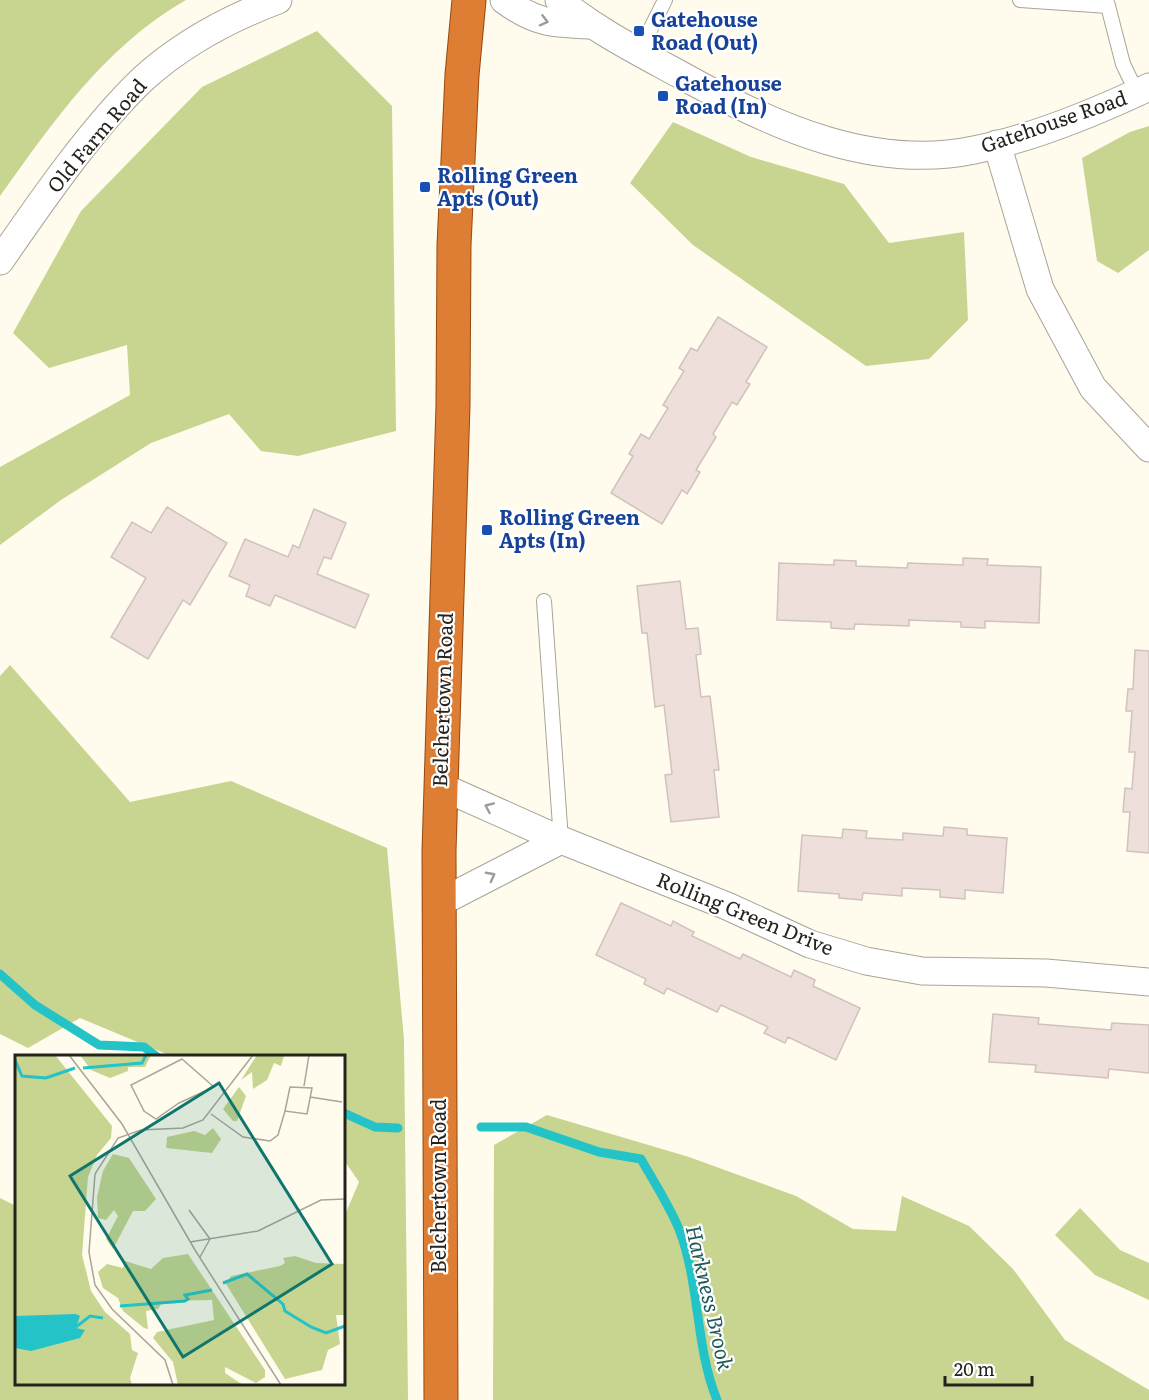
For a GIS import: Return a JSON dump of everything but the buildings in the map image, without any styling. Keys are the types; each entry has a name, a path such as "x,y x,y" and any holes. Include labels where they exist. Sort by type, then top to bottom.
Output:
{"highway":[{"name":"Belchertown Road","path":"441,1400 439,903 441,786 453,405 454,245 462,75 469,0"}],"street":[{"name":"Old Farm Road","path":"0,261 85,146 145,77 203,34 278,0"},
{"name":"Gatehouse Road","path":"504,0 524,15 547,23 590,25"},
{"name":"Gatehouse Road","path":"559,0 590,25 740,108 796,131 863,150 931,155 974,151 1044,130 1143,90"},
{"path":"997,144 1040,289 1093,388 1149,447"},
{"name":"Rolling Green Drive","path":"441,786 561,840 727,906 810,944 866,961 922,971 1046,973 1149,982"},
{"path":"439,903 561,840"}],"lane":[{"path":"639,52 665,0"},
{"path":"1020,0 1107,3 1124,64 1143,90"},
{"path":"544,601 561,840"}],"green space":[{"path":"0,0 186,0 130,40 105,63 61,113 0,196"},
{"path":"317,31 392,106 396,431 298,456 261,451 229,414 151,443 61,500 0,545 0,467 130,395 127,345 49,368 13,333 81,211 202,87"},
{"path":"673,122 751,157 844,184 889,243 964,232 968,320 929,359 866,366 693,245 630,183"},
{"path":"1149,126 1149,250 1118,273 1097,261 1082,158 1130,132"},
{"path":"10,665 130,802 231,781 387,848 404,1040 408,1400 0,1400 0,1198 15,1206 15,1385 345,1385 345,1215 359,1182 345,1161 345,1055 169,1055 80,1018 28,1048 0,1034 0,676"},
{"path":"547,1115 689,1157 796,1196 853,1229 896,1231 902,1196 969,1226 1013,1269 1065,1340 1149,1390 1149,1400 493,1400 494,1145"},
{"path":"1080,1208 1120,1250 1149,1263 1149,1300 1095,1275 1055,1235"}],"waterway":[{"name":"Harkness Brook","path":"0,974 35,1005 99,1045 144,1047 155,1055"},
{"name":"Harkness Brook","path":"345,1113 375,1127 398,1128"},
{"name":"Harkness Brook","path":"481,1127 526,1127 599,1152 641,1159 671,1211 686,1250 705,1358 717,1400"}],"place":[{"name":"Gatehouse Road (Out)","path":"639,31"},
{"name":"Gatehouse Road (In)","path":"663,96"},
{"name":"Rolling Green Apts (Out)","path":"425,187"},
{"name":"Rolling Green Apts (In)","path":"487,530"}]}
